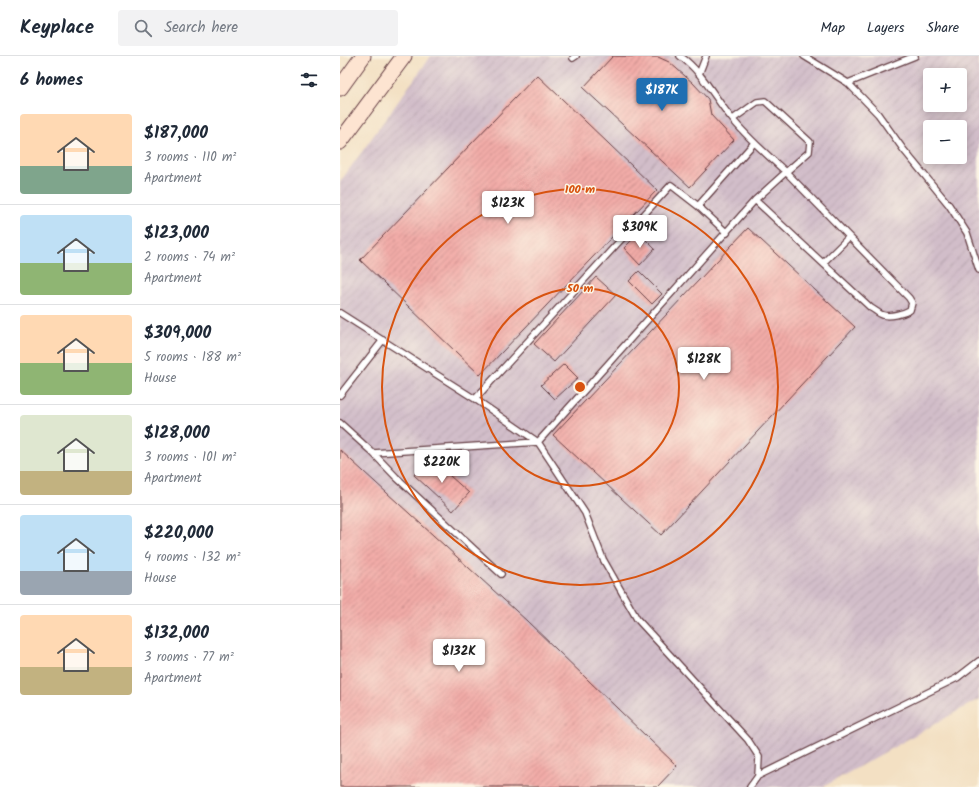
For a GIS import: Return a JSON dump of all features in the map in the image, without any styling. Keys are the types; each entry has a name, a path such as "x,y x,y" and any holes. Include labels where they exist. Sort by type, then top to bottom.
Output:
{"main road":[{"path":"340,88 363,56"},
{"path":"340,142 404,56"}],"lane":[{"path":"699,74 706,56"},
{"path":"804,56 848,83 878,114 903,149 949,205 967,233 979,270"},
{"path":"848,83 915,56"},
{"path":"682,57 699,74 733,119 754,143 786,172 909,298 912,303 910,310 891,315 881,314 872,308 756,200"},
{"path":"373,453 538,442 756,200 809,152 810,142 765,101 756,102 733,119"},
{"path":"698,206 754,143"},
{"path":"475,399 671,186 698,206 727,233"},
{"path":"823,263 849,237"},
{"path":"340,313 475,399 538,442 585,513 604,559 637,619 748,740 758,757 758,776"},
{"path":"340,395 383,340"},
{"path":"340,423 501,574"},
{"path":"750,787 758,776 957,678 979,661"}],"shaded area":[{"path":"431,56 979,56 979,699 823,787 340,787 340,182"}],"building":[{"path":"613,56 658,57 669,62 693,83 708,99 711,115 734,140 690,187 583,88"},
{"path":"537,75 657,190 480,375 360,260"},
{"path":"748,228 855,327 661,535 553,435"},
{"path":"639,233 655,249 640,265 624,248"},
{"path":"639,271 662,294 652,304 629,281"},
{"path":"596,277 616,295 554,362 534,344"},
{"path":"564,364 578,378 555,399 541,385"},
{"path":"340,450 527,621 677,766 657,787 340,787"},
{"path":"430,458 469,493 453,511 414,475"}]}
